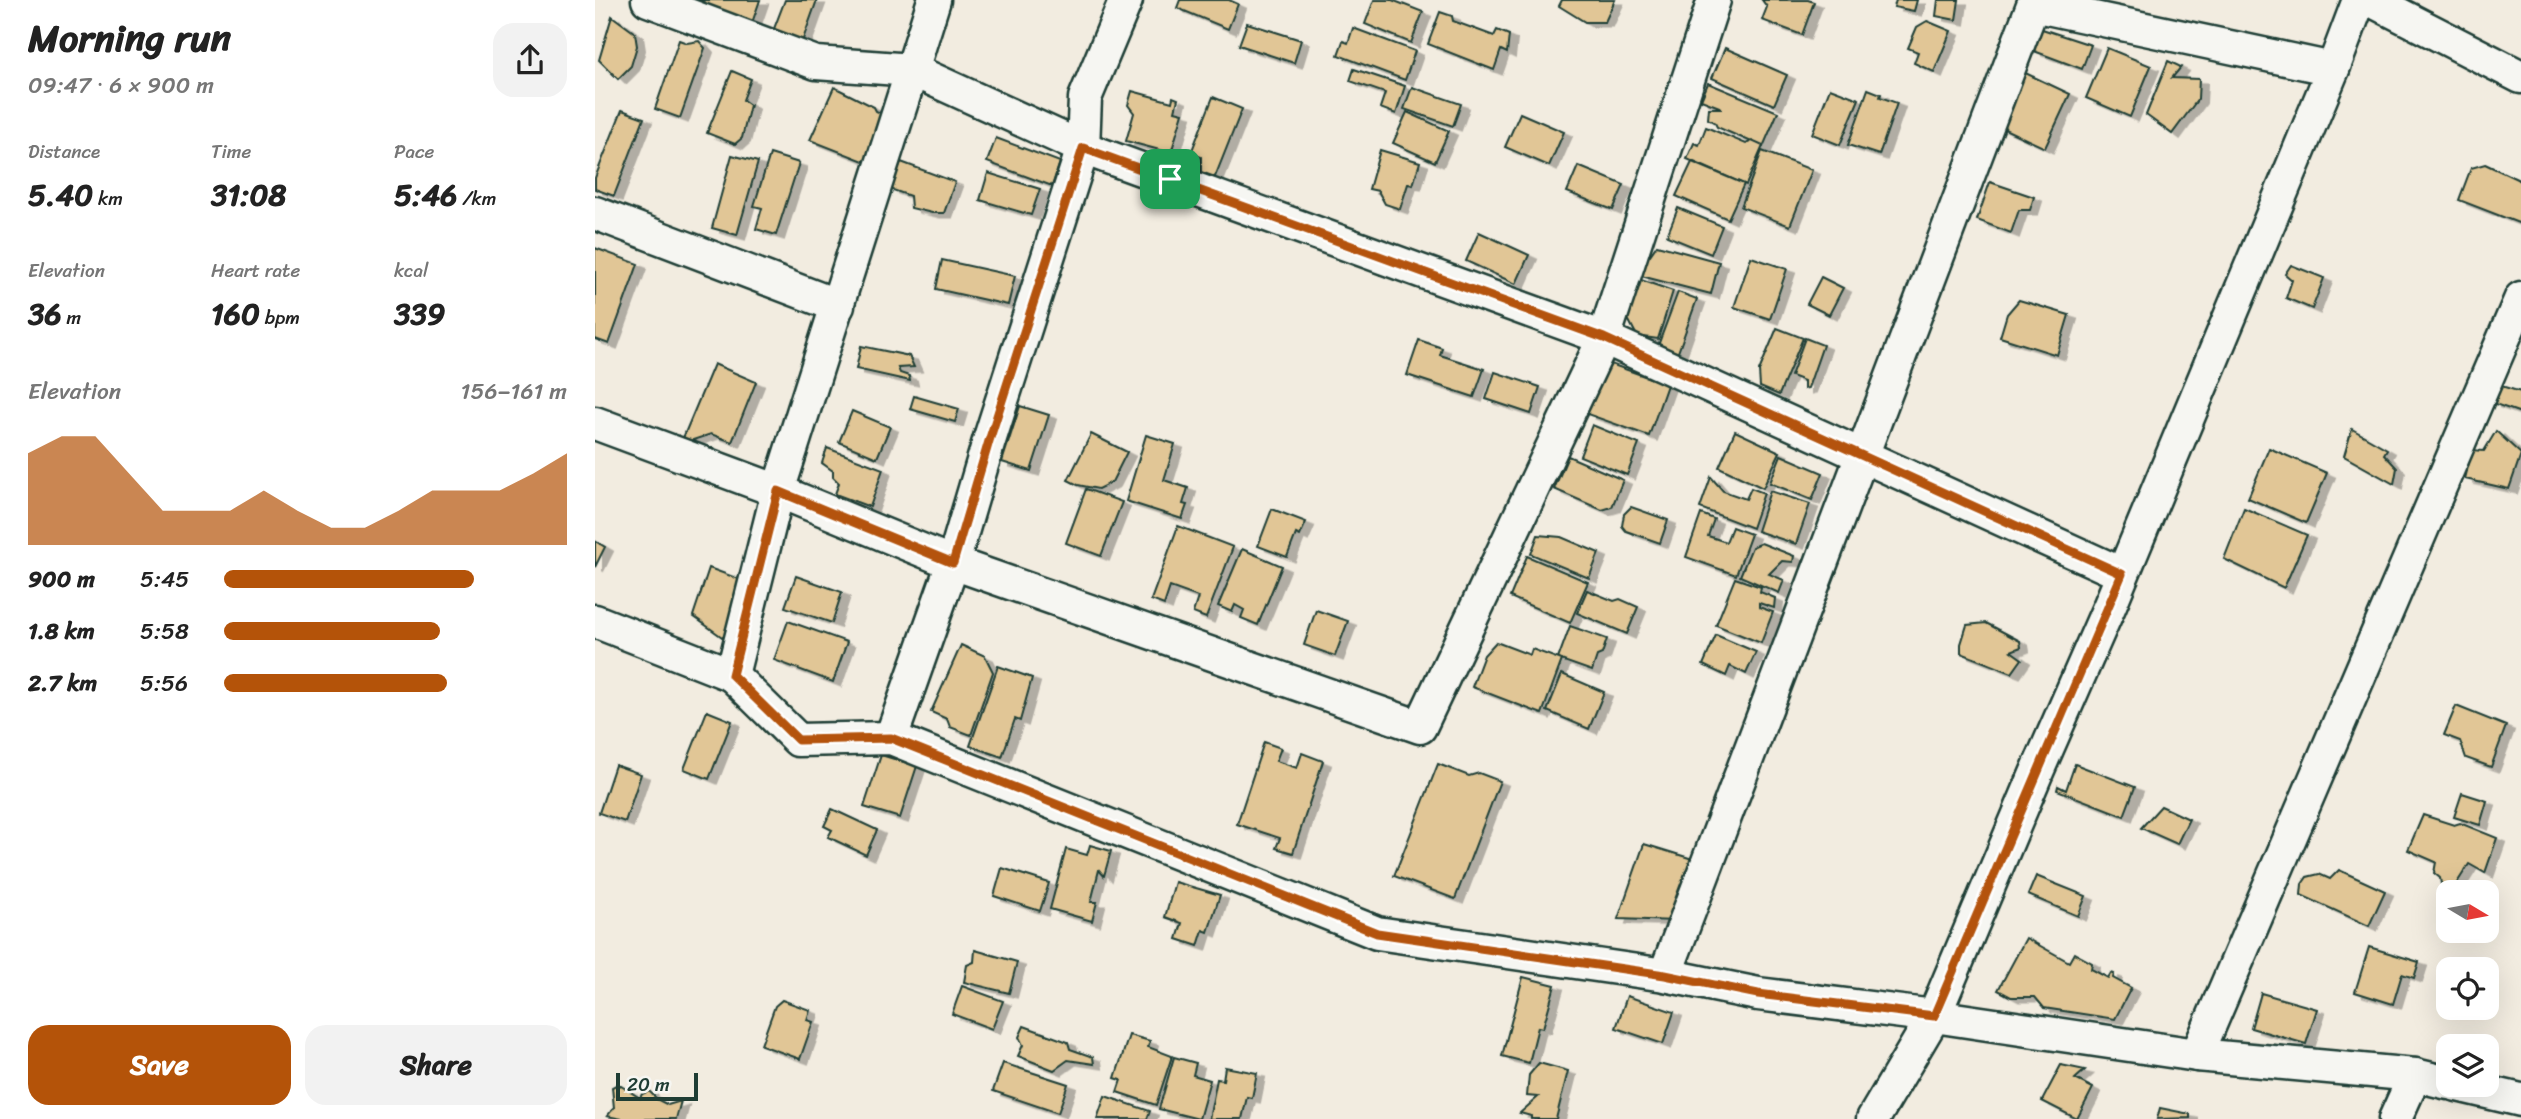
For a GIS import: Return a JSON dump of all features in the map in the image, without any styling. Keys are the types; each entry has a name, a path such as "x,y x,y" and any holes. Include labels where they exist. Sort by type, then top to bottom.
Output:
{"street":[{"path":"648,0 816,63 912,70 1083,148 1604,338 2122,574"},
{"path":"732,675 778,491 934,0"},
{"path":"891,738 953,563 989,441 1083,148 1085,98 1126,0"},
{"path":"595,423 778,491 953,563 1420,727 1604,338 1714,0"},
{"path":"1873,1119 1934,1016 2122,574 2333,69 2359,0"},
{"path":"2371,0 2521,77"},
{"path":"1665,975 2033,5 2333,69"},
{"path":"595,213 838,306"},
{"path":"2197,1055 2521,298"},
{"path":"595,621 732,675 798,740 891,738 1377,933 1665,975 1758,994 1934,1016 2197,1055 2415,1075 2436,1080"},
{"path":"2395,1119 2415,1075"},
{"path":"2499,1095 2521,1100"}],"building":[{"path":"760,0 752,23 696,2"},
{"path":"785,0 817,0 801,45 772,34"},
{"path":"1180,0 1229,0 1238,4 1228,29 1177,8"},
{"path":"1374,0 1392,0 1423,12 1411,43 1365,24"},
{"path":"1562,0 1615,0 1605,22 1585,22 1559,6"},
{"path":"1762,0 1814,2 1802,35 1762,20 1767,7"},
{"path":"1896,0 1917,0 1914,11 1894,7"},
{"path":"1938,0 1959,0 1956,20 1936,16"},
{"path":"1440,12 1452,16 1453,21 1494,36 1497,30 1509,35 1507,53 1501,50 1494,70 1428,44"},
{"path":"612,16 635,33 637,46 631,66 618,79 599,60"},
{"path":"1927,21 1951,31 1934,72 1914,63 1918,52 1908,48 1917,27"},
{"path":"1247,23 1301,40 1294,63 1239,45"},
{"path":"2036,27 2091,45 2082,69 2034,51"},
{"path":"1353,28 1415,51 1405,80 1338,55 1343,41 1348,43"},
{"path":"679,40 687,43 699,41 705,48 680,118 655,109"},
{"path":"1725,48 1787,75 1774,105 1712,78"},
{"path":"2107,48 2151,66 2130,117 2086,98"},
{"path":"2168,61 2181,67 2172,78 2199,79 2198,99 2172,134 2146,115"},
{"path":"1354,69 1405,86 1396,114 1380,108 1385,93 1350,81"},
{"path":"2019,70 2070,94 2045,148 1994,124"},
{"path":"732,71 751,79 743,100 750,105 742,138 735,144 707,133"},
{"path":"1708,83 1778,112 1763,147 1717,127 1708,119 1709,108 1722,108 1701,100"},
{"path":"834,87 885,115 866,162 810,140"},
{"path":"1412,87 1461,104 1453,126 1404,109"},
{"path":"1830,88 1859,99 1840,145 1812,134"},
{"path":"1868,89 1897,103 1879,155 1848,145"},
{"path":"1132,91 1172,102 1173,97 1178,99 1175,111 1183,113 1171,153 1126,141 1134,113 1128,105"},
{"path":"1213,97 1242,109 1215,177 1201,172 1201,157 1191,153"},
{"path":"622,110 644,118 614,196 595,189 595,178"},
{"path":"1407,112 1449,131 1435,162 1393,143"},
{"path":"1520,113 1564,132 1549,166 1505,147"},
{"path":"1706,127 1746,144 1752,141 1763,146 1746,185 1687,159 1694,143 1699,145"},
{"path":"996,138 1060,162 1052,186 987,162"},
{"path":"1380,150 1420,162 1413,185 1408,184 1400,209 1385,204 1378,191 1369,189"},
{"path":"1762,151 1812,170 1790,226 1741,207"},
{"path":"770,154 799,163 776,235 756,229 762,208 754,206"},
{"path":"732,155 758,162 737,235 712,228"},
{"path":"901,162 955,182 944,213 911,208 910,196 890,189"},
{"path":"1692,162 1744,184 1728,219 1676,196"},
{"path":"2485,164 2521,181 2521,224 2459,200 2471,168"},
{"path":"1578,166 1624,185 1613,210 1567,192"},
{"path":"988,173 1040,189 1031,215 980,200"},
{"path":"1990,182 2034,197 2030,210 2019,210 2011,233 1977,220"},
{"path":"1678,208 1722,226 1711,254 1667,236"},
{"path":"1479,232 1529,255 1516,284 1466,261"},
{"path":"1657,245 1719,262 1711,294 1641,276 1647,254 1650,255"},
{"path":"595,248 638,264 609,344 595,339"},
{"path":"1751,257 1787,269 1770,319 1734,307"},
{"path":"942,260 1015,276 1008,305 936,289"},
{"path":"2291,265 2324,278 2312,309 2286,298 2292,280 2285,274"},
{"path":"1821,277 1843,288 1829,315 1807,304"},
{"path":"1635,278 1673,291 1658,339 1637,336 1627,317"},
{"path":"1678,292 1697,299 1676,358 1656,351"},
{"path":"2019,300 2069,315 2057,355 2000,337 2007,314"},
{"path":"1777,328 1803,338 1779,395 1760,387 1759,371"},
{"path":"1805,338 1823,345 1808,388 1804,389 1804,381 1791,376"},
{"path":"1419,340 1442,348 1440,355 1484,369 1474,397 1407,375"},
{"path":"861,346 909,356 914,367 898,368 900,373 909,376 910,381 856,369"},
{"path":"1605,362 1668,382 1649,436 1587,414"},
{"path":"714,364 756,382 732,442 711,434 690,441 683,438"},
{"path":"1495,372 1540,387 1531,414 1486,399"},
{"path":"2498,385 2521,392 2521,413 2492,403"},
{"path":"914,396 959,409 955,422 910,409"},
{"path":"1020,406 1049,415 1031,471 1002,462"},
{"path":"852,411 890,427 877,458 839,442"},
{"path":"1592,425 1639,444 1627,475 1580,456"},
{"path":"2352,429 2387,449 2384,454 2397,468 2394,484 2344,456"},
{"path":"1735,431 1780,452 1763,488 1719,467"},
{"path":"2496,431 2521,454 2509,489 2465,479 2472,450 2484,451"},
{"path":"1091,434 1127,452 1112,482 1098,489 1068,480"},
{"path":"1146,435 1175,444 1164,480 1188,488 1183,504 1187,505 1182,519 1126,501"},
{"path":"827,448 883,469 870,507 835,494 839,483 833,477 833,471 822,463"},
{"path":"2269,448 2327,473 2306,523 2248,498"},
{"path":"1781,455 1823,473 1812,500 1770,483"},
{"path":"1568,456 1623,480 1612,507 1602,510 1554,489"},
{"path":"1711,477 1723,491 1746,499 1751,488 1764,493 1752,528 1700,508"},
{"path":"1086,489 1122,502 1101,556 1066,543"},
{"path":"1770,491 1810,504 1796,544 1757,531"},
{"path":"1631,507 1668,520 1660,543 1626,531 1622,526 1624,514"},
{"path":"2244,508 2307,535 2284,588 2224,559"},
{"path":"1272,509 1306,522 1300,536 1296,534 1287,557 1258,546"},
{"path":"1701,514 1714,519 1708,536 1726,542 1732,527 1751,534 1736,575 1686,557"},
{"path":"1178,526 1233,547 1206,618 1193,613 1198,597 1170,587 1164,605 1151,600"},
{"path":"1538,535 1561,537 1599,553 1589,578 1531,554"},
{"path":"595,541 605,547 595,567"},
{"path":"1761,543 1794,556 1793,562 1782,561 1769,574 1784,580 1779,593 1740,576 1752,547"},
{"path":"1242,549 1282,566 1258,625 1241,618 1244,610 1235,605 1232,612 1218,606"},
{"path":"1527,556 1588,582 1570,623 1510,597"},
{"path":"709,568 750,583 729,642 693,616"},
{"path":"796,576 842,592 832,623 785,607"},
{"path":"1735,578 1761,587 1760,592 1775,598 1774,608 1759,603 1759,607 1773,612 1761,643 1716,625"},
{"path":"1587,590 1638,607 1627,634 1577,613"},
{"path":"1316,610 1348,621 1335,656 1304,645"},
{"path":"788,621 847,642 833,682 774,660"},
{"path":"1986,623 2020,641 2021,647 2011,651 2022,659 2012,673 1961,653 1967,625"},
{"path":"1570,626 1607,639 1592,671 1558,659"},
{"path":"1716,635 1756,652 1746,674 1730,666 1726,676 1703,665"},
{"path":"1496,642 1530,655 1532,649 1562,660 1542,714 1472,687 1484,655"},
{"path":"961,645 985,656 993,672 971,735 950,727 947,719 931,712"},
{"path":"998,666 1032,678 1020,721 1015,719 1002,757 970,746"},
{"path":"1562,674 1604,692 1589,729 1547,711"},
{"path":"2456,706 2506,726 2491,767 2466,758 2460,741 2444,735"},
{"path":"707,711 732,721 709,779 684,769"},
{"path":"1264,742 1281,748 1276,761 1297,768 1302,753 1323,761 1293,853 1276,848 1280,838 1237,824"},
{"path":"881,755 917,766 900,818 864,807"},
{"path":"1438,764 1469,776 1479,773 1500,781 1455,899 1394,876"},
{"path":"2075,764 2135,787 2124,816 2057,790 2058,786 2066,790"},
{"path":"615,765 641,774 625,822 599,813"},
{"path":"2462,793 2487,801 2480,825 2454,817"},
{"path":"2161,806 2189,819 2177,844 2141,828"},
{"path":"832,809 877,830 866,855 828,837 832,830 824,826"},
{"path":"2423,815 2454,825 2460,823 2497,838 2485,873 2469,864 2459,880 2440,880 2434,873 2436,862 2408,850"},
{"path":"1644,844 1699,861 1677,921 1618,919"},
{"path":"1090,845 1111,851 1104,876 1099,870 1091,902 1097,902 1092,921 1050,909 1066,849 1087,855"},
{"path":"1002,868 1049,883 1040,911 994,896"},
{"path":"2339,870 2385,891 2369,926 2301,895 2302,884 2307,877 2319,874 2330,879"},
{"path":"2036,876 2086,896 2078,916 2028,895"},
{"path":"1175,882 1220,895 1208,932 1203,930 1198,946 1177,939 1182,923 1165,917"},
{"path":"2026,938 2069,962 2074,953 2092,963 2091,969 2108,978 2111,973 2114,974 2113,978 2131,988 2115,1019 2044,1008 2035,997 2011,997 1998,990"},
{"path":"2369,947 2419,962 2414,978 2402,974 2393,1004 2355,992"},
{"path":"975,950 1017,962 1009,993 964,982 967,965 974,962"},
{"path":"1523,977 1555,985 1543,1028 1538,1027 1529,1063 1502,1056"},
{"path":"962,986 1003,1001 992,1029 952,1014"},
{"path":"2261,993 2317,1009 2306,1044 2251,1028"},
{"path":"1627,996 1674,1012 1663,1044 1616,1028"},
{"path":"782,1000 810,1010 807,1020 813,1022 800,1059 761,1045 775,1006"},
{"path":"1024,1026 1068,1042 1070,1049 1093,1057 1094,1064 1068,1060 1054,1070 1018,1056 1023,1045 1019,1037"},
{"path":"1129,1035 1150,1041 1148,1047 1172,1056 1156,1105 1117,1092 1121,1080 1115,1078"},
{"path":"1174,1057 1196,1063 1193,1075 1210,1080 1199,1119 1159,1109"},
{"path":"1003,1063 1068,1084 1058,1113 993,1091"},
{"path":"1539,1063 1568,1071 1556,1119 1531,1119 1531,1116 1520,1113 1538,1097 1527,1096 1529,1075"},
{"path":"2061,1065 2085,1070 2075,1079 2093,1088 2077,1119 2042,1101"},
{"path":"1225,1067 1257,1073 1252,1098 1247,1097 1242,1119 1209,1119 1217,1079 1223,1080"},
{"path":"618,1084 640,1098 649,1091 668,1105 681,1101 676,1119 622,1119 607,1116 614,1108 612,1087"},
{"path":"1105,1096 1150,1111 1147,1119 1097,1119"},
{"path":"2160,1108 2190,1114 2190,1118 2157,1119"}],"route":[{"path":"1083,148 1170,179 1604,338 2122,574 1934,1016 1758,994 1665,975 1377,933 891,738 798,740 732,675 778,491 953,563 989,441 1083,148"}]}
